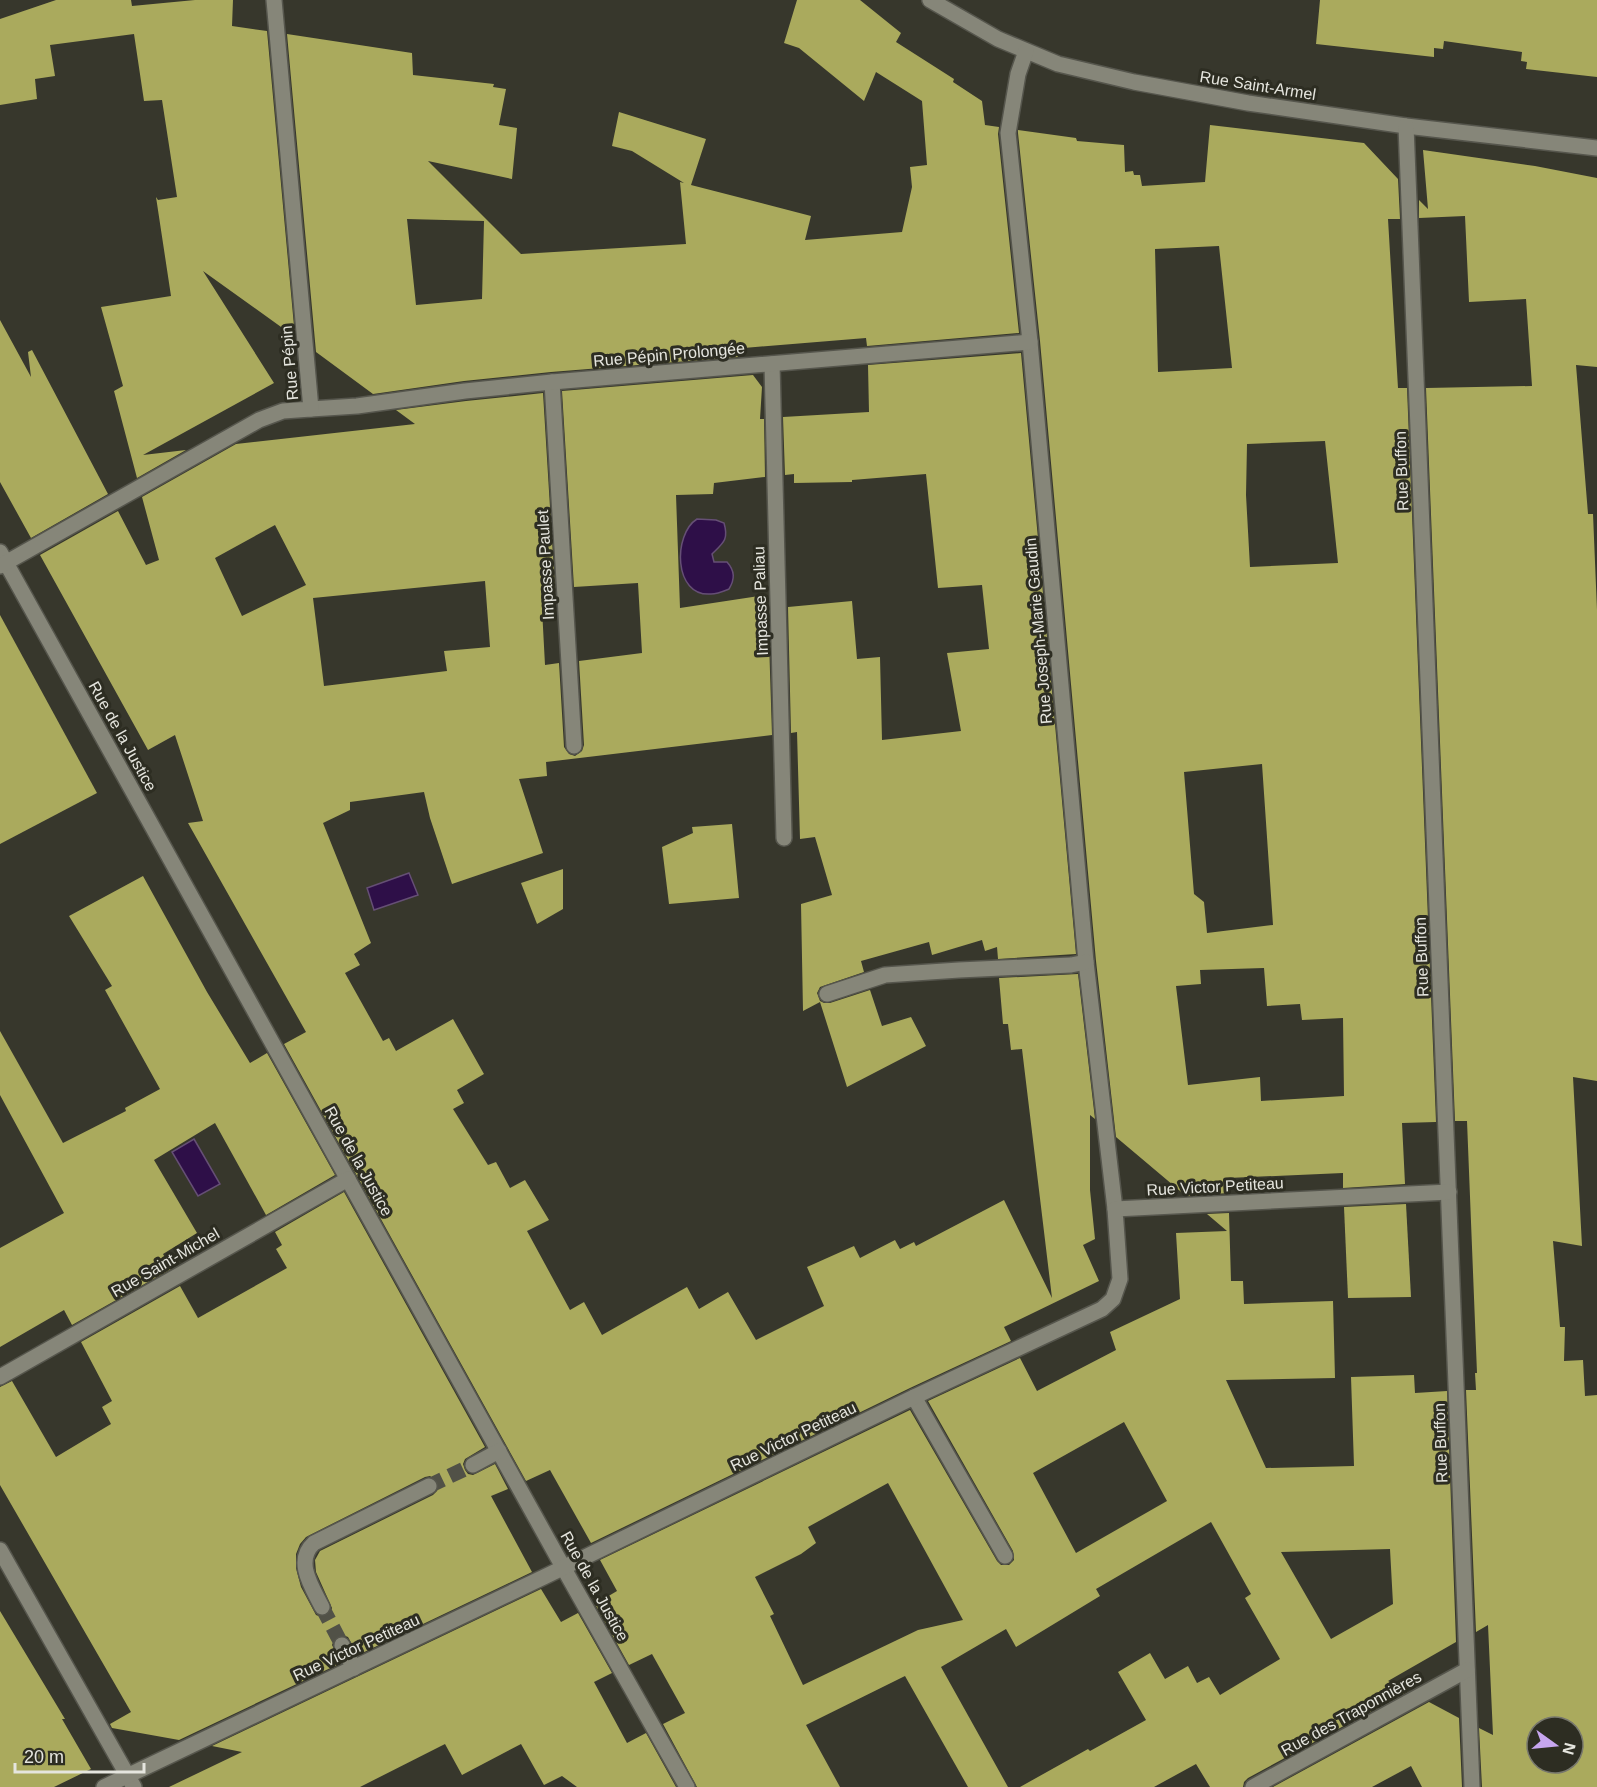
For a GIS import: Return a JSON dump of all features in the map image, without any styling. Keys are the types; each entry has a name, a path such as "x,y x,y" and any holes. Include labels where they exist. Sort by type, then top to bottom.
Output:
{"street":[{"name":"Rue Pépin","path":"2,560 259,420 284,411 311,409 274,0"},
{"name":"Rue Saint-Armel","path":"930,0 998,39 1058,64 1134,82 1248,103 1406,126 1597,148"},
{"name":"Rue Joseph-Marie Gaudin","path":"1026,51 1018,74 1008,133 1030,342 1086,962 1115,1209"},
{"name":"Rue Buffon","path":"1406,126 1472,1787"},
{"name":"Rue Pépin Prolongée","path":"311,409 357,406 552,382 1030,342"},
{"name":"Impasse Paliau","path":"772,364 784,838"},
{"name":"Impasse Paulet","path":"552,382 574,746"},
{"name":"Rue de la Justice","path":"2,560 687,1787"},
{"path":"827,994 885,975 1071,965 1086,962"},
{"name":"Rue Saint-Michel","path":"0,1377 348,1179"},
{"name":"Rue Victor Petiteau","path":"104,1787 131,1781 354,1668 1102,1309 1113,1299 1120,1278 1115,1209 1449,1192"},
{"path":"915,1397 1005,1556"},
{"path":"473,1464 499,1451"},
{"path":"322,1607 305,1568 304,1559 308,1548 429,1486"},
{"path":"0,1550 131,1781"},
{"path":"342,1645 354,1668"},
{"name":"Rue des Traponnières","path":"1253,1787 1467,1670"}],"shaded area":[{"path":"697,519 724,523 726,533 724,541 712,554 714,562 727,562 732,569 733,578 729,589 713,594 699,592 689,586 684,576 681,550 689,527"},
{"path":"409,873 418,895 374,910 367,888"},
{"path":"194,1139 220,1184 198,1196 172,1152"}],"building":[{"path":"56,0 131,0 132,6 195,0 233,0 232,26 267,31 295,337 203,271 274,383 143,455 186,450 137,478 114,391 123,386 101,307 171,296 156,197 158,200 177,197 162,100 144,101 134,34 50,45 55,76 35,79 37,99 0,105 0,19"},
{"path":"797,0 860,0 901,33 896,42 954,79 953,82 982,101 985,125 999,127 1019,333 867,346 866,338 732,349 738,357 551,372 373,394 316,352 287,34 412,53 413,75 494,84 493,87 506,89 499,125 517,128 512,179 428,161 521,254 686,244 680,182 684,183 632,151 612,146 619,112 706,139 691,185 811,216 805,240 902,232 912,187 910,167 927,165 922,101 876,72 864,101 799,48 784,43","holes":["407,219 484,221 482,299 416,305"]},
{"path":"1320,0 1597,0 1597,77 1526,69 1527,62 1521,61 1522,52 1444,41 1443,49 1434,48 1434,57 1316,44"},
{"path":"1210,125 1364,143 1398,179 1400,219 1388,219 1398,388 1407,388 1436,1122 1402,1123 1405,1184 1343,1188 1343,1173 1228,1178 1228,1193 1186,1196 1116,1137 1096,961 1040,341 1018,130 1076,138 1077,141 1124,145 1125,172 1133,171 1134,175 1140,175 1142,186 1205,182","holes":["1219,246 1232,368 1158,372 1155,249","1325,441 1338,563 1250,567 1246,495 1247,444","1262,764 1273,925 1207,933 1204,902 1194,894 1184,772","1264,968 1267,1006 1300,1004 1302,1020 1343,1018 1344,1096 1261,1101 1260,1077 1188,1085 1176,986 1201,984 1200,970"]},
{"path":"1423,150 1535,166 1597,178 1597,367 1576,365 1588,514 1593,514 1597,610 1597,1081 1573,1077 1582,1246 1553,1241 1560,1327 1565,1327 1564,1361 1583,1360 1585,1396 1597,1395 1597,1787 1482,1787 1479,1728 1493,1735 1488,1625 1476,1632 1466,1390 1476,1390 1475,1373 1477,1373 1467,1121 1455,1121 1426,388 1532,386 1526,299 1469,302 1465,216 1419,218 1419,200 1428,209"},
{"path":"0,320 31,377 28,352 32,350 108,494 31,538 0,482"},
{"path":"1021,353 1076,954 998,959 997,947 985,951 982,940 932,955 929,942 861,961 864,972 820,987 817,993 820,1001 830,1003 870,990 882,1026 911,1017 926,1046 847,1087 820,1002 803,1011 801,904 832,895 815,837 800,839 797,732 791,733 788,607 852,601 857,659 880,657 882,740 961,731 947,653 989,649 982,585 938,588 926,474 852,480 852,482 794,483 794,474 785,475 783,417 869,412 868,365"},
{"path":"753,375 762,387 760,419 764,419 765,477 714,483 713,494 676,495 680,608 765,595 766,609 768,609 772,735 546,762 547,776 519,779 543,853 452,884 430,818 424,792 350,802 350,810 323,823 371,943 354,954 360,965 345,973 383,1041 389,1038 396,1051 453,1019 484,1074 457,1090 464,1103 453,1109 488,1165 496,1162 510,1188 525,1180 549,1220 527,1231 570,1310 584,1302 602,1335 687,1287 699,1309 728,1292 756,1340 824,1306 807,1267 854,1246 860,1258 895,1240 900,1249 914,1242 916,1246 1004,1200 1052,1298 1022,1049 1011,1050 1008,1024 1003,1024 999,978 1078,974 1095,1119 1090,1115 1090,1190 1095,1239 1083,1245 1099,1281 1004,1327 1011,1341 591,1543 550,1470 526,1481 284,1044 306,1032 188,823 203,821 175,735 148,750 40,555 118,511 146,565 159,560 142,497 236,444 415,424 396,410 543,393 555,589 541,590 545,665 559,663 564,747 569,754 575,756 582,751 584,745 579,661 642,653 638,583 574,587 562,391","holes":["275,525 306,585 242,616 215,558","485,581 490,647 444,651 447,671 324,686 313,598"]},
{"path":"0,615 97,793 0,844"},
{"path":"732,824 739,898 669,904 662,847 693,833 692,827"},
{"path":"563,869 563,909 537,924 521,883"},
{"path":"143,876 207,992 250,1063 267,1053 335,1175 266,1215 215,1123 154,1160 197,1233 163,1254 171,1269 72,1325 64,1310 0,1347 0,1248 64,1213 0,1095 0,1031 63,1143 126,1111 125,1108 160,1089 105,990 112,986 69,916"},
{"path":"344,1192 485,1447 465,1459 463,1464 465,1470 468,1474 473,1475 495,1464 508,1489 491,1496 532,1572 358,1655 348,1637 338,1636 332,1645 341,1663 179,1740 112,1728 110,1724 131,1712 0,1485 0,1387 12,1381 56,1457 111,1424 102,1407 112,1401 81,1342 180,1286 198,1318 287,1268 276,1249 282,1245 275,1232","holes":["430,1476 437,1481 439,1486 433,1495 320,1551 315,1560 316,1572 332,1608 326,1616 316,1615 301,1587 296,1568 296,1554 306,1537 425,1477"]},
{"path":"1406,1204 1411,1297 1348,1298 1344,1207"},
{"path":"1229,1213 1231,1281 1243,1281 1244,1304 1333,1301 1335,1378 1226,1380 1266,1468 1354,1466 1351,1377 1414,1375 1415,1393 1447,1391 1456,1642 1388,1681 1408,1691 1248,1778 1243,1787 1210,1787 1196,1764 1154,1787 1020,1787 1146,1720 1118,1672 1150,1653 1165,1679 1188,1666 1197,1683 1209,1677 1220,1695 1280,1659 1245,1598 1251,1594 1211,1522 1096,1589 1100,1596 1016,1647 1006,1629 941,1667 1008,1787 968,1787 905,1676 806,1725 840,1787 697,1787 663,1724 685,1713 652,1654 629,1665 595,1604 617,1591 600,1560 910,1410 997,1561 1001,1565 1009,1565 1014,1560 1013,1551 928,1401 1020,1358 1037,1391 1116,1350 1110,1332 1180,1299 1176,1233 1227,1231 1207,1214","holes":["1124,1422 1167,1501 1076,1553 1033,1473","888,1483 963,1620 918,1630 803,1685 770,1616 774,1614 755,1577 801,1554 816,1543 808,1527","1390,1549 1393,1604 1331,1639 1281,1552"]},
{"path":"541,1589 561,1622 578,1613 612,1673 594,1682 627,1743 646,1733 676,1787 577,1787 562,1776 544,1785 521,1744 462,1775 445,1744 360,1787 169,1787 242,1752 212,1746"},
{"path":"0,1611 65,1719 62,1719 91,1769 54,1787 0,1787"},
{"path":"1429,1702 1459,1718 1462,1787 1422,1787 1411,1766 1372,1787 1273,1787"}],"tunnel":[{"path":"429,1486 473,1465"},
{"path":"322,1607 342,1645"}]}
